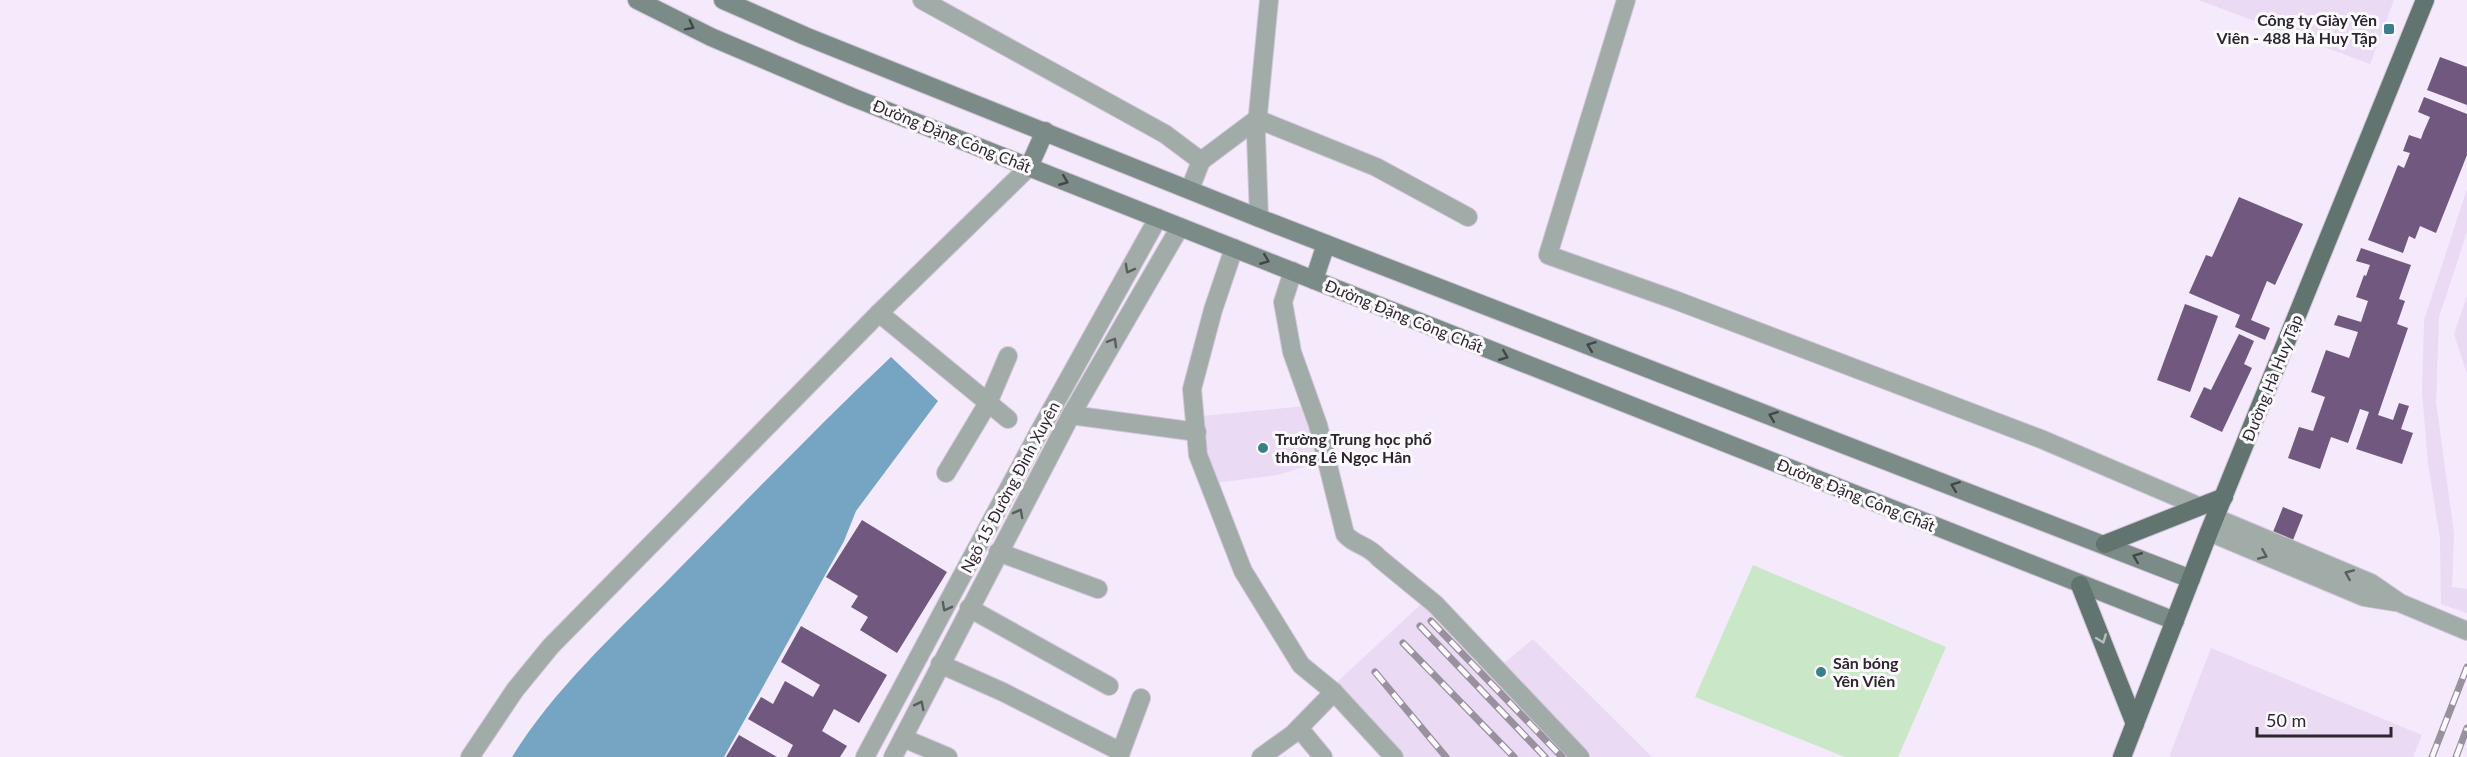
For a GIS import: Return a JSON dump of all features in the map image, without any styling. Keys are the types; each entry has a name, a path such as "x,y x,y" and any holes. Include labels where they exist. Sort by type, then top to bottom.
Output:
{"main road":[{"name":"Đường Đặng Công Chất","path":"638,0 722,42 852,96 2175,621"},
{"path":"723,0 805,36 1259,218 2191,579"},
{"name":"Đường Hà Huy Tập","path":"2122,757 2191,579 2425,0"},
{"path":"1029,167 1045,131"},
{"path":"1314,280 1326,244"},
{"path":"2105,544 2224,497"},
{"path":"2080,585 2135,724"}],"street":[{"path":"922,0 1165,134 1201,161"},
{"path":"1259,218 1256,135 1269,0"},
{"path":"1626,0 1548,255 1675,300 2041,439 2198,506"},
{"path":"1190,189 1201,161 1257,119"},
{"path":"1257,119 1376,167 1468,217"},
{"path":"470,757 515,690 551,646 879,313 1029,167"},
{"name":"Ngõ 15 Đường Đình Xuyên","path":"865,757 1158,218"},
{"name":"Ngõ 15 Đường Đình Xuyên","path":"893,757 1071,415 1180,226"},
{"path":"1234,248 1213,310 1192,389 1198,455 1243,571 1301,666 1334,692 1394,757"},
{"path":"1293,271 1283,302 1292,352 1318,425 1345,534 1353,541 1371,549 1435,604 1580,757"},
{"path":"879,313 1008,419"},
{"path":"946,473 988,403 1008,356"},
{"path":"1071,415 1197,432"},
{"path":"2213,525 2370,583 2400,603 2467,631"},
{"path":"998,552 1098,588"},
{"path":"962,577 980,587"},
{"path":"969,608 1109,686"},
{"path":"940,664 1003,692 1120,754 1141,698"},
{"path":"1261,757 1299,728 1334,692"},
{"path":"1299,728 1323,757"},
{"path":"903,738 948,757"}],"shaded area":[{"path":"2198,0 2394,0 2370,64"},
{"path":"2467,189 2467,232 2439,317 2436,402 2454,534 2452,587 2467,589 2467,613 2441,604 2440,539 2428,463 2422,392 2424,320"},
{"path":"2467,296 2467,374 2454,334"},
{"name":"Trường Trung học phổ thông Lê Ngọc Hân","path":"1306,406 1323,461 1278,475 1215,483 1202,416"},
{"path":"1432,594 1502,665 1533,639 1652,757 1405,757 1336,683"},
{"path":"2211,648 2422,735 2413,757 2169,757"}],"green space":[{"name":"Sân bóng Yên Viên","path":"1753,565 1946,647 1898,757 1845,757 1695,697"}],"water":[{"path":"891,357 938,401 856,511 844,541 724,757 512,757 547,708 587,662"}],"building":[{"path":"2440,57 2467,67 2467,105 2427,90"},
{"path":"2424,97 2467,114 2467,155 2436,233 2420,226 2415,239 2409,236 2403,253 2368,240 2398,165 2404,168 2410,153 2403,151 2409,135 2421,139 2430,117 2418,112"},
{"path":"2239,197 2303,224 2275,285 2267,281 2251,320 2270,328 2265,340 2235,327 2240,315 2189,293 2206,255 2212,257"},
{"path":"2361,248 2411,265 2399,299 2405,301 2397,324 2408,328 2378,415 2393,420 2399,403 2409,406 2401,429 2413,433 2402,464 2356,449 2369,412 2360,409 2348,443 2331,437 2320,469 2288,458 2299,427 2313,431 2325,397 2311,392 2326,350 2349,358 2358,332 2334,325 2338,315 2361,322 2368,301 2356,297 2370,265 2356,261"},
{"path":"2185,304 2218,316 2190,392 2157,380"},
{"path":"2239,334 2254,341 2244,364 2252,368 2222,432 2190,417 2204,387 2211,390"},
{"path":"2283,507 2303,515 2291,545 2271,537"},
{"path":"862,520 947,572 897,653 860,630 868,617 851,607 858,596 826,577"},
{"path":"801,626 887,675 859,723 834,709 822,731 847,746 840,757 787,757 793,745 748,719 761,697 773,704 785,681 813,697 820,685 781,662"},
{"path":"739,735 777,757 726,757"}],"railway":[{"path":"1431,621 1562,757"},
{"path":"1420,626 1545,757"},
{"path":"1403,643 1514,757"},
{"path":"2432,757 2467,667"},
{"path":"1375,672 1446,757"},
{"path":"2456,757 2467,728"}],"place":[{"name":"Công ty Giày Yên Viên - 488 Hà Huy Tập","path":"2389,29"},
{"name":"Trường Trung học phổ thông Lê Ngọc Hân","path":"1263,448"},
{"name":"Sân bóng Yên Viên","path":"1821,672"}]}
